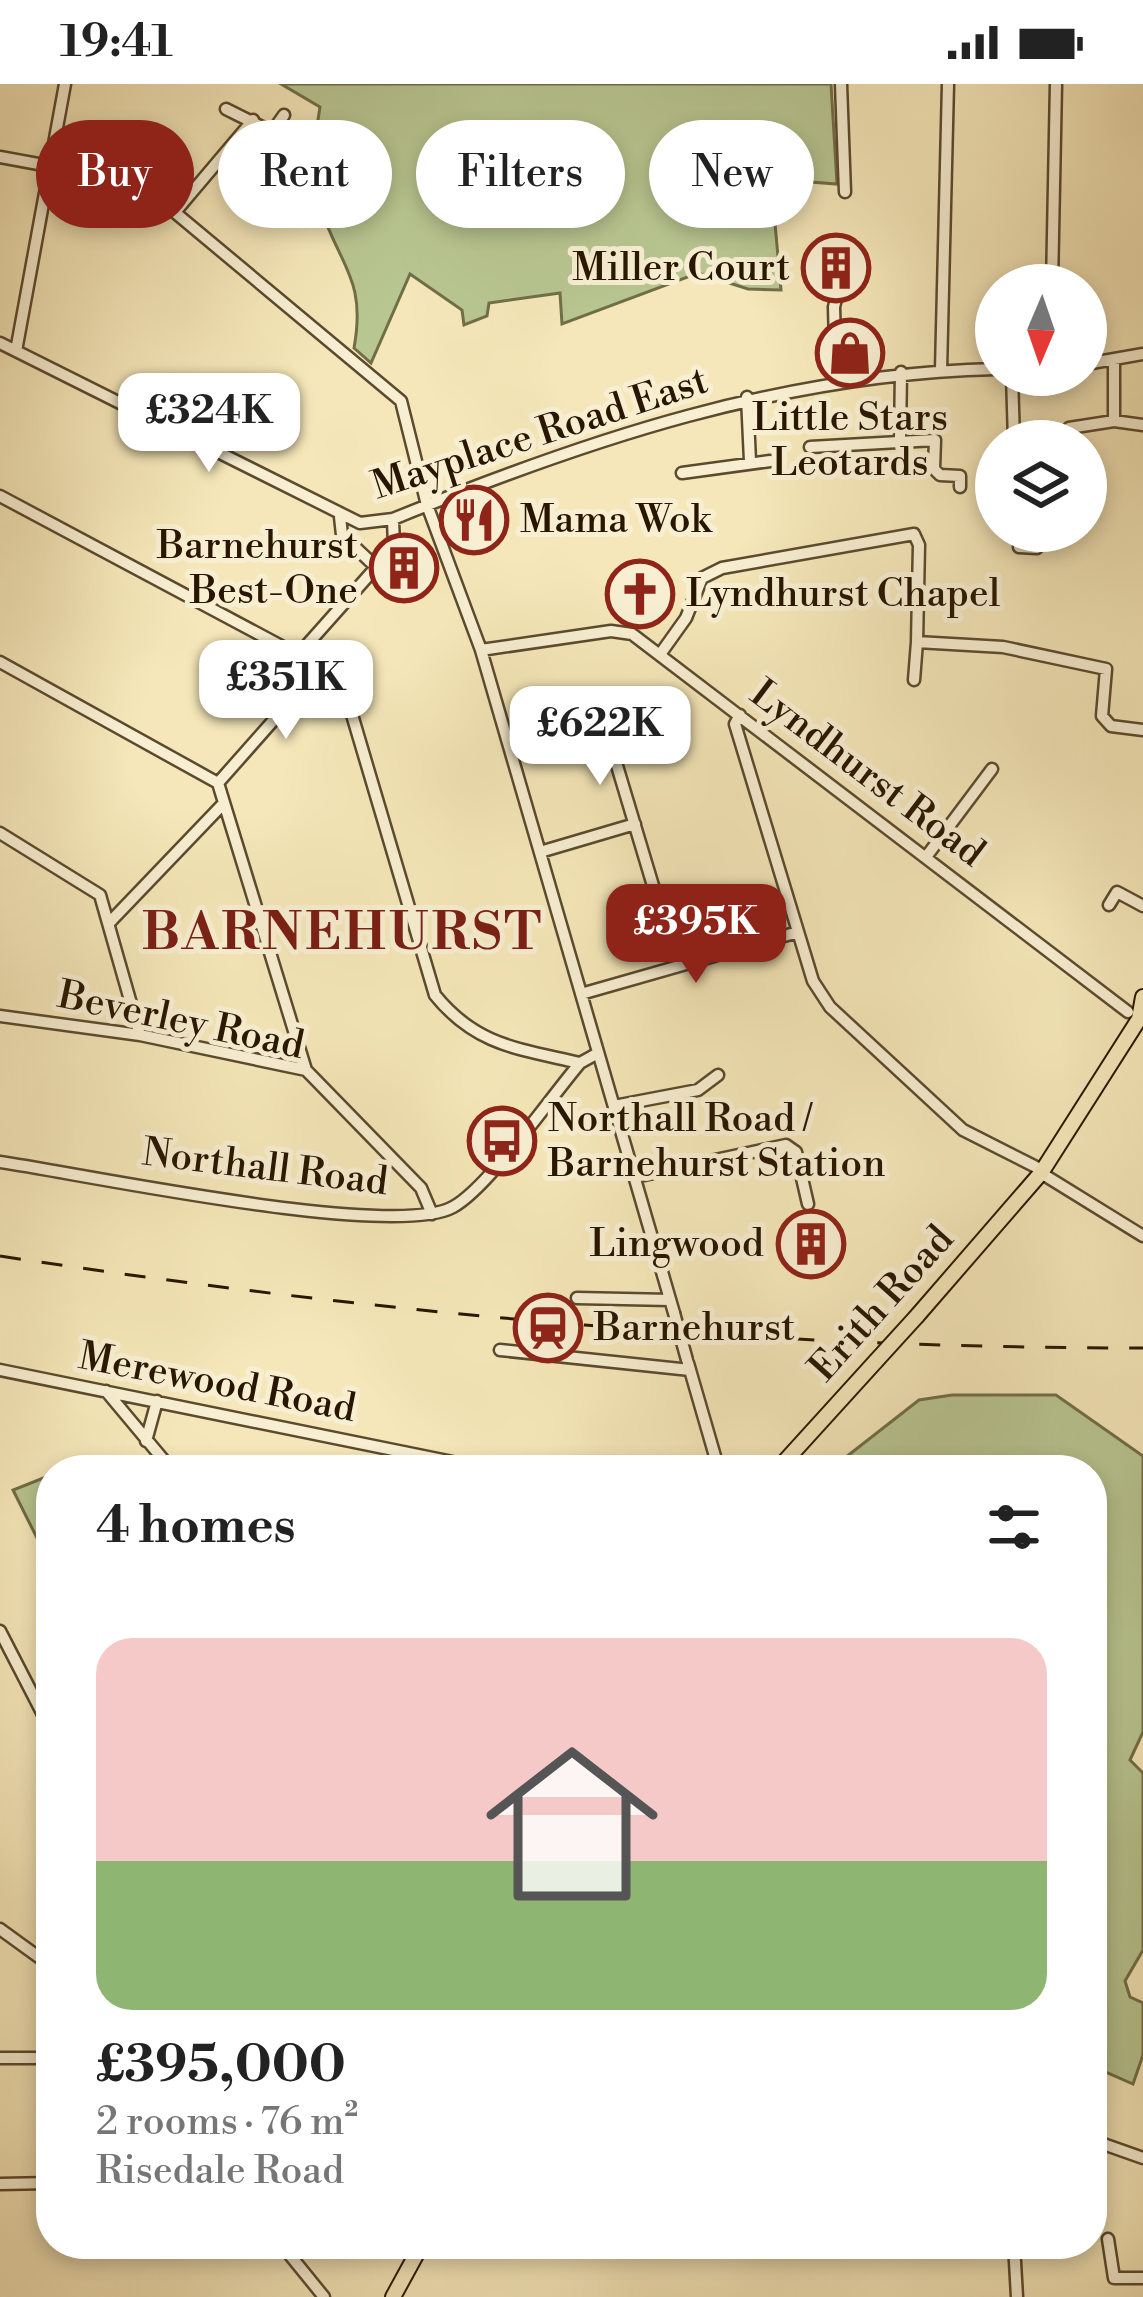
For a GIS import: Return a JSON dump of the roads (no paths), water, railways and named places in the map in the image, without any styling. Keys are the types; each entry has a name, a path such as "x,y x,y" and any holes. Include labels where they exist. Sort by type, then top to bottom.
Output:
{"main road":[{"name":"Erith Road","path":"791,1455 917,1316 1038,1171 1137,1013"},
{"path":"393,2297 414,2259"}],"street":[{"path":"58,120 65,84"},
{"path":"841,84 845,192"},
{"path":"941,370 948,84"},
{"path":"1052,264 1056,84"},
{"path":"226,109 253,120"},
{"path":"280,120 284,115"},
{"path":"0,157 36,163"},
{"path":"194,190 218,161"},
{"path":"194,226 401,401 427,506 481,650 715,1455"},
{"path":"16,351 39,228"},
{"path":"836,380 834,307 839,286"},
{"name":"Mayplace Road East","path":"0,343 360,523 393,519 591,442 747,398 836,380 975,369"},
{"path":"1107,361 1143,354"},
{"path":"1114,360 1114,421"},
{"path":"900,438 901,372"},
{"path":"747,398 750,461"},
{"path":"1107,422 1143,425"},
{"path":"810,447 828,450 900,438 935,440 934,469 940,475 960,476 960,487"},
{"path":"682,472 770,461"},
{"path":"0,496 298,655 345,691 435,994 472,1032 497,1046 580,1063"},
{"path":"340,517 342,535 375,566"},
{"path":"298,655 394,547 393,519"},
{"path":"661,652 686,618 702,578 722,568 914,533 919,545 914,680"},
{"name":"Lyndhurst Road","path":"481,650 611,631 632,634 1137,1013"},
{"path":"917,641 1003,647 1106,669 1102,716 1111,725 1143,730"},
{"path":"0,662 218,783 306,1070"},
{"path":"218,783 318,670"},
{"path":"740,715 735,724 797,932 813,981 830,1007 963,1130 1143,1236"},
{"path":"609,739 660,909"},
{"path":"926,857 992,769"},
{"path":"110,922 224,803"},
{"path":"540,852 635,824"},
{"path":"0,833 100,896 140,1035"},
{"path":"1109,905 1117,892 1143,907"},
{"path":"581,994 797,932"},
{"name":"Beverley Road","path":"0,1016 140,1035 306,1070 421,1188 432,1214"},
{"name":"Northall Road","path":"0,1162 359,1218 432,1214 467,1196 580,1063 598,1053"},
{"path":"614,1106 698,1090 718,1075"},
{"path":"635,1177 785,1145 796,1152 808,1204"},
{"path":"577,1298 672,1307"},
{"path":"500,1350 688,1365"},
{"name":"Merewood Road","path":"0,1370 419,1455"},
{"path":"106,1391 159,1455"},
{"path":"146,1441 157,1401"},
{"path":"0,1630 36,1701"},
{"path":"0,1929 36,1955"},
{"path":"0,2058 36,2058"},
{"path":"1107,2145 1143,2158"},
{"path":"0,2184 36,2183"},
{"path":"1108,2239 1114,2278 1143,2278"},
{"path":"292,2259 324,2297"},
{"path":"1015,2259 1016,2297"}],"railway":[{"path":"0,1256 285,1295 570,1324 855,1342 1143,1348"}],"place":[{"name":"Miller Court","path":"836,268"},
{"name":"Little Stars Leotards","path":"850,353"},
{"name":"Mama Wok","path":"474,520"},
{"name":"Barnehurst Best-One","path":"404,568"},
{"name":"Lyndhurst Chapel","path":"640,594"},
{"name":"Northall Road / Barnehurst Station","path":"502,1141"},
{"name":"Lingwood","path":"811,1244"},
{"name":"Barnehurst","path":"548,1328"}],"district":[{"name":"BARNEHURST","path":"343,934"}]}
